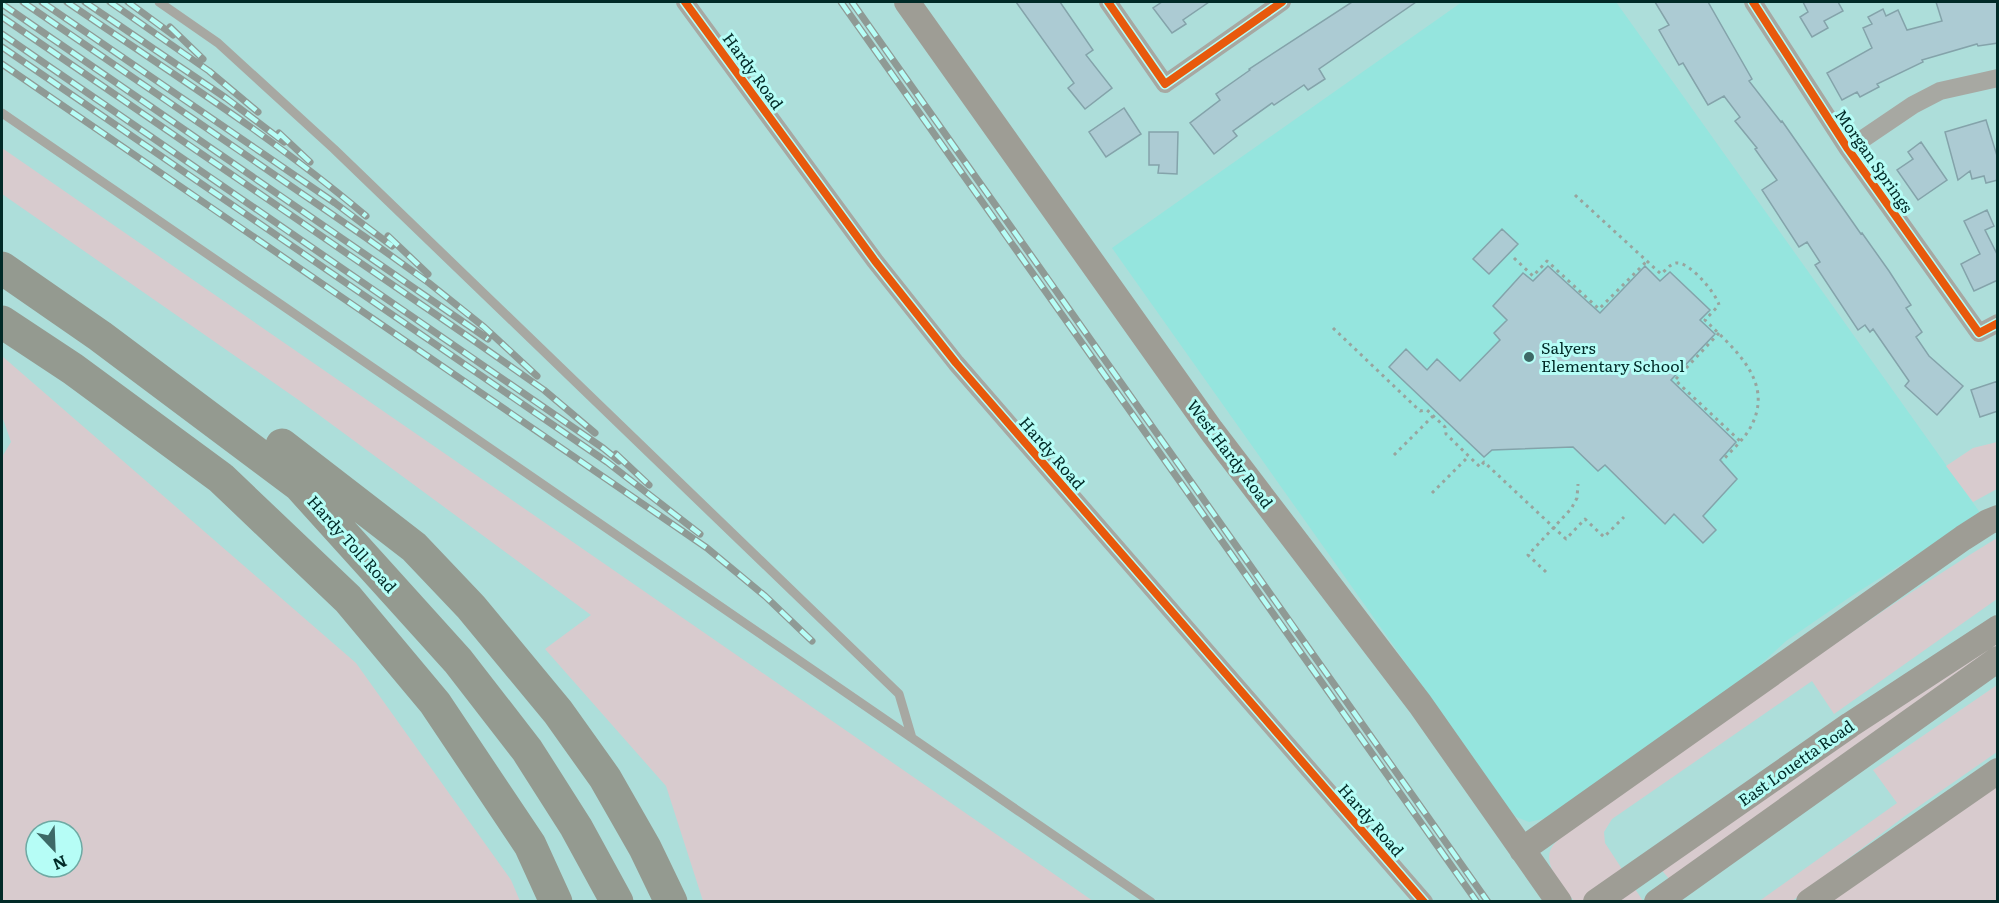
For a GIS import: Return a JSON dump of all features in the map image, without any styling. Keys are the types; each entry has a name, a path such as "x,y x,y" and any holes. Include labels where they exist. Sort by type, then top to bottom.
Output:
{"highway":[{"name":"Hardy Toll Road","path":"2,268 100,336 299,485 458,661 527,750 576,827 616,902"},
{"path":"2,322 73,369 221,478 348,599 435,703 530,845 556,902"},
{"path":"100,336 232,407 414,547 471,607 558,712 605,778 645,848 671,902"}],"main road":[{"name":"West Hardy Road","path":"907,2 1211,430 1420,704 1559,902"},
{"path":"1522,850 1963,538 1998,518"},
{"name":"East Louetta Road","path":"1596,902 1850,725 1998,628"},
{"name":"East Louetta Road","path":"1665,896 1998,659"},
{"path":"1809,902 1998,771"}],"street":[{"name":"Hardy Road","path":"686,2 875,261 956,363 1424,902"},
{"path":"1108,2 1165,84 1282,2"},
{"name":"Morgan Springs","path":"1753,2 1848,149 1979,333 1998,323"},
{"path":"1848,149 1912,105 1940,91 1998,78"}],"lane":[{"path":"159,2 218,43 334,149 899,694 912,738"},
{"path":"2,113 1151,902"}],"path":[{"path":"1575,195 1661,274 1675,263 1686,265 1715,293 1719,304 1705,320 1749,365 1757,387 1755,414 1750,428 1722,461"},
{"path":"1514,258 1533,276 1547,261 1599,309 1647,261"},
{"path":"1333,328 1420,411 1427,410 1445,427 1446,434 1480,467 1484,462 1566,539 1585,519 1604,537 1624,517"},
{"path":"1719,333 1675,380 1740,441"},
{"path":"1394,455 1433,416"},
{"path":"1432,493 1469,456"},
{"path":"1546,572 1528,555 1575,504 1578,484"}],"shaded area":[{"name":"Salyers Elementary School","path":"1462,2 1616,2 1981,514 1850,597 1786,641 1741,683 1547,818 1529,822 1516,817 1507,806 1112,248"},
{"path":"2,148 1093,901 703,901 666,786 545,649 591,615 300,401 2,194"},
{"path":"2,356 356,663 511,880 520,901 2,901 2,457 11,442 2,416"},
{"path":"1997,442 1997,489 1973,502 1946,466 1973,448"},
{"path":"1997,538 1997,599 1834,714 1812,681 1612,819 1604,832 1605,843 1643,901 1574,901 1555,876 1549,861 1552,847 1562,836 1831,646"},
{"path":"1997,637 1997,647 1670,880 1659,867"},
{"path":"1997,685 1997,752 1905,816 1792,901 1758,902 1897,803 1873,770"},
{"path":"1997,785 1997,901 1823,902"}],"building":[{"path":"1016,2 1060,2 1093,50 1086,55 1112,88 1085,109 1068,88 1074,83"},
{"path":"1162,2 1209,2 1183,20 1186,24 1172,33 1153,8"},
{"path":"1352,2 1416,2 1319,69 1325,79 1308,90 1304,85 1274,105 1272,103 1233,131 1237,136 1214,154 1190,123 1220,100 1216,94 1249,69"},
{"path":"1655,2 1708,2 1752,79 1749,81 1782,121 1911,305 1906,308 1922,332 1916,337 1929,356 1963,386 1937,415 1905,386 1909,381 1873,329 1870,332 1865,325 1858,330 1815,265 1820,262 1807,242 1799,247 1762,190 1777,180 1755,149 1757,148 1735,121 1740,117 1724,96 1708,105 1683,63 1679,65 1659,30 1669,25"},
{"path":"1803,2 1838,2 1843,11 1824,21 1828,28 1812,37 1800,17 1808,12"},
{"path":"1936,2 1998,2 1998,43 1978,46 1977,44 1922,60 1923,62 1877,84 1879,87 1860,97 1857,92 1842,100 1827,73 1872,48 1863,28 1872,24 1868,17 1883,9 1886,16 1898,10 1907,30 1942,21"},
{"path":"1124,108 1141,134 1106,157 1089,132"},
{"path":"1986,120 1998,159 1998,180 1986,183 1984,176 1972,179 1970,171 1958,180 1945,132"},
{"path":"1149,132 1178,132 1177,174 1158,173 1159,165 1149,165"},
{"path":"1921,142 1947,180 1918,200 1897,170 1913,159 1908,152"},
{"path":"1987,210 1994,226 1985,230 1998,256 1998,280 1974,291 1961,264 1980,254 1964,221"},
{"path":"1502,229 1518,244 1489,274 1473,259"},
{"path":"1548,266 1600,313 1645,266 1660,281 1670,272 1710,310 1700,320 1715,334 1671,380 1736,442 1720,460 1737,479 1703,516 1716,530 1703,543 1674,514 1665,524 1605,465 1598,471 1573,447 1492,450 1484,457 1389,367 1406,349 1427,370 1437,359 1460,381 1500,340 1494,333 1507,320 1493,306 1523,273 1533,281"},
{"path":"1998,381 1998,411 1980,417 1971,390"}],"railway":[{"path":"23,2 429,283 484,327 537,376"},
{"path":"42,2 335,203 392,246"},
{"path":"67,2 257,132 366,216"},
{"path":"85,2 226,98 284,142"},
{"path":"110,2 209,71 258,112"},
{"path":"128,2 173,35"},
{"path":"841,2 1477,902"},
{"path":"852,2 1488,902"},
{"path":"2,4 488,339"},
{"path":"2,17 473,340 544,390 595,433"},
{"path":"170,27 203,59"},
{"path":"2,34 619,461"},
{"path":"2,47 607,462 700,534"},
{"path":"2,64 707,548 765,596 812,641"},
{"path":"279,133 310,162"},
{"path":"388,236 428,274"},
{"path":"616,454 649,485"}],"cycle path":[{"path":"685,2 875,261 956,363 1424,902"},
{"path":"1108,2 1165,84 1282,2"},
{"path":"1753,2 1848,149 1979,333 1998,323"}],"place":[{"name":"Salyers Elementary School","path":"1529,357"}]}
